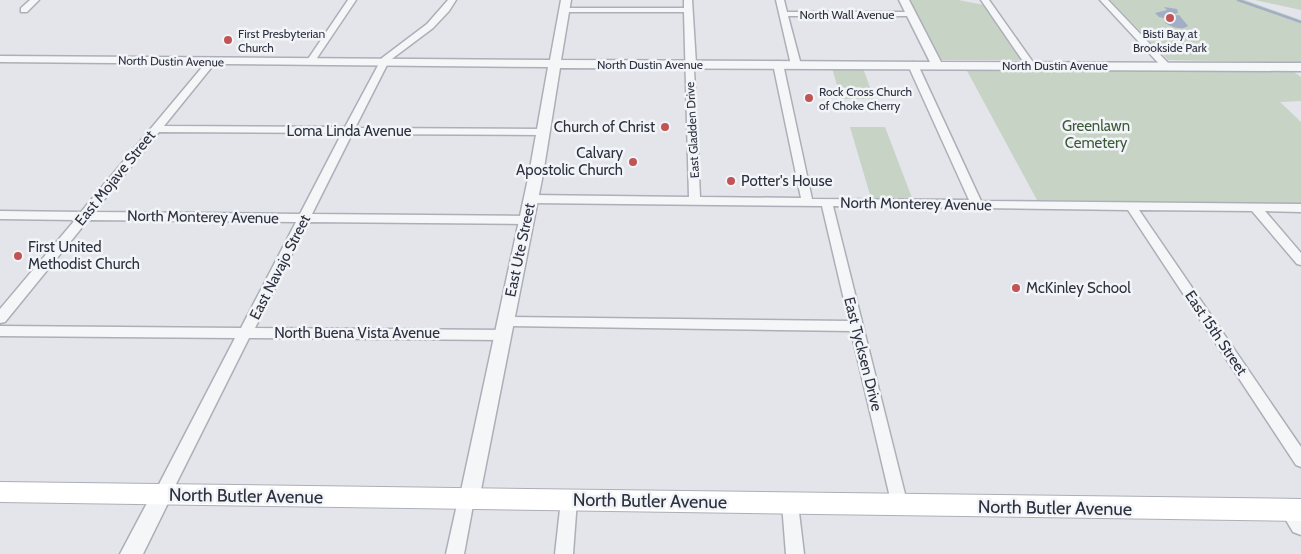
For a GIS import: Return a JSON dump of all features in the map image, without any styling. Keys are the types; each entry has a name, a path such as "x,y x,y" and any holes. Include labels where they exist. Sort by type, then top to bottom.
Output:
{"main road":[{"name":"North Butler Avenue","path":"0,492 569,500 1298,515"}],"street":[{"path":"24,10 35,0"},
{"path":"310,62 352,0"},
{"name":"East Navajo Street","path":"131,554 350,131 383,63 386,58 422,34 446,10 452,0"},
{"path":"780,0 796,65"},
{"path":"904,0 937,65"},
{"path":"985,0 1030,65"},
{"path":"1104,0 1166,66"},
{"path":"566,5 688,5"},
{"name":"East Ute Street","path":"455,554 531,199 566,5"},
{"name":"East Gladden Drive","path":"688,5 695,201"},
{"name":"North Wall Avenue","path":"784,14 911,14"},
{"name":"North Dustin Avenue","path":"0,59 383,63 1166,66 1299,69"},
{"name":"East Mojave Street","path":"0,318 212,61"},
{"path":"778,64 807,202"},
{"path":"913,65 977,205"},
{"name":"Loma Linda Avenue","path":"156,129 543,132"},
{"name":"North Monterey Avenue","path":"531,199 1301,208"},
{"name":"East Tycksen Drive","path":"827,203 900,506"},
{"name":"East 15th Street","path":"1131,206 1301,460"},
{"path":"1256,208 1301,261"},
{"name":"North Monterey Avenue","path":"0,215 526,220"},
{"name":"North Buena Vista Avenue","path":"0,331 246,333 504,328 856,326"},
{"path":"564,554 569,500"},
{"path":"790,504 795,554"}],"green space":[{"path":"909,0 958,0 984,5 1021,60 941,60"},
{"path":"1110,0 1245,0 1301,20 1301,63 1168,60"},
{"path":"1255,0 1301,0 1301,10"},
{"path":"832,68 863,68 874,99 841,99"},
{"name":"Greenlawn Cemetery","path":"966,69 1293,71 1301,77 1301,101 1280,102 1301,122 1301,203 1037,200"},
{"path":"850,127 885,127 912,198 871,198"}],"water":[{"name":"Bisti Bay at Brookside Park","path":"1164,7 1177,9 1178,13 1169,16 1179,15 1188,26 1179,28 1165,23 1167,19 1159,17 1155,13 1167,10"}],"waterway":[{"path":"1238,0 1301,22"}],"place":[{"name":"Bisti Bay at Brookside Park","path":"1170,18"},
{"name":"First Presbyterian Church","path":"228,40"},
{"name":"Rock Cross Church of Choke Cherry","path":"809,98"},
{"name":"Church of Christ","path":"665,127"},
{"name":"Calvary Apostolic Church","path":"633,162"},
{"name":"Potter's House","path":"731,181"},
{"name":"First United Methodist Church","path":"18,256"},
{"name":"McKinley School","path":"1016,288"}]}
